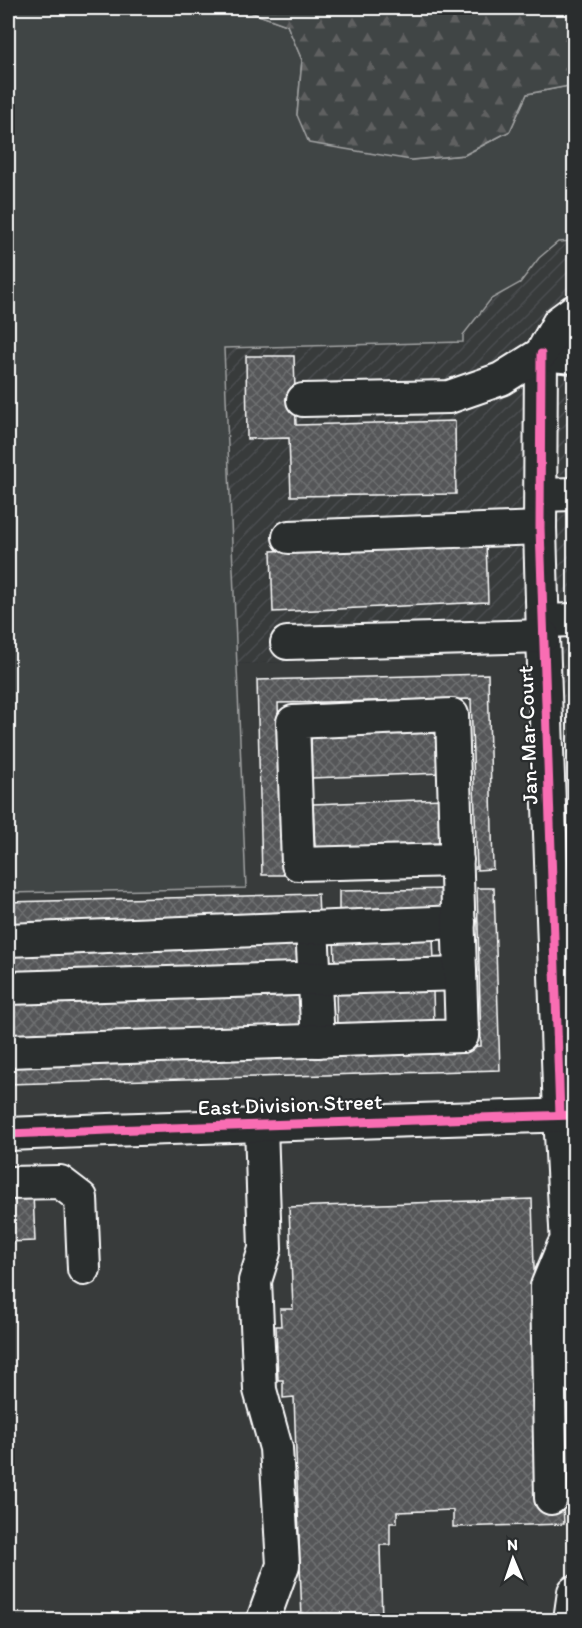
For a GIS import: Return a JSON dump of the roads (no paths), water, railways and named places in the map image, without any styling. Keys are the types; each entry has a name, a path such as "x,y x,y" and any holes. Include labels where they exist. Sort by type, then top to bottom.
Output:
{"street":[{"path":"303,400 449,397 501,379 541,354 559,322 574,311"},
{"path":"541,354 574,357"},
{"name":"Jan-Mar Court","path":"541,354 540,528 543,629 561,763 567,1115 567,1240 547,1286 566,1386"},
{"path":"541,495 574,494"},
{"path":"289,537 540,528"},
{"path":"287,643 543,629 574,620"},
{"path":"8,1051 462,1036 459,922 457,860 452,715 293,722 298,864 457,860"},
{"path":"8,940 459,922"},
{"path":"312,928 318,1041"},
{"path":"8,988 460,974"},
{"name":"East Division Street","path":"8,1134 567,1115"},
{"path":"261,1125 265,1249 255,1281 259,1379 276,1448 283,1565 263,1620"},
{"path":"8,1183 60,1182 81,1198 84,1269"},
{"path":"551,1498 566,1386"},
{"path":"570,1620 574,1593"}]}
